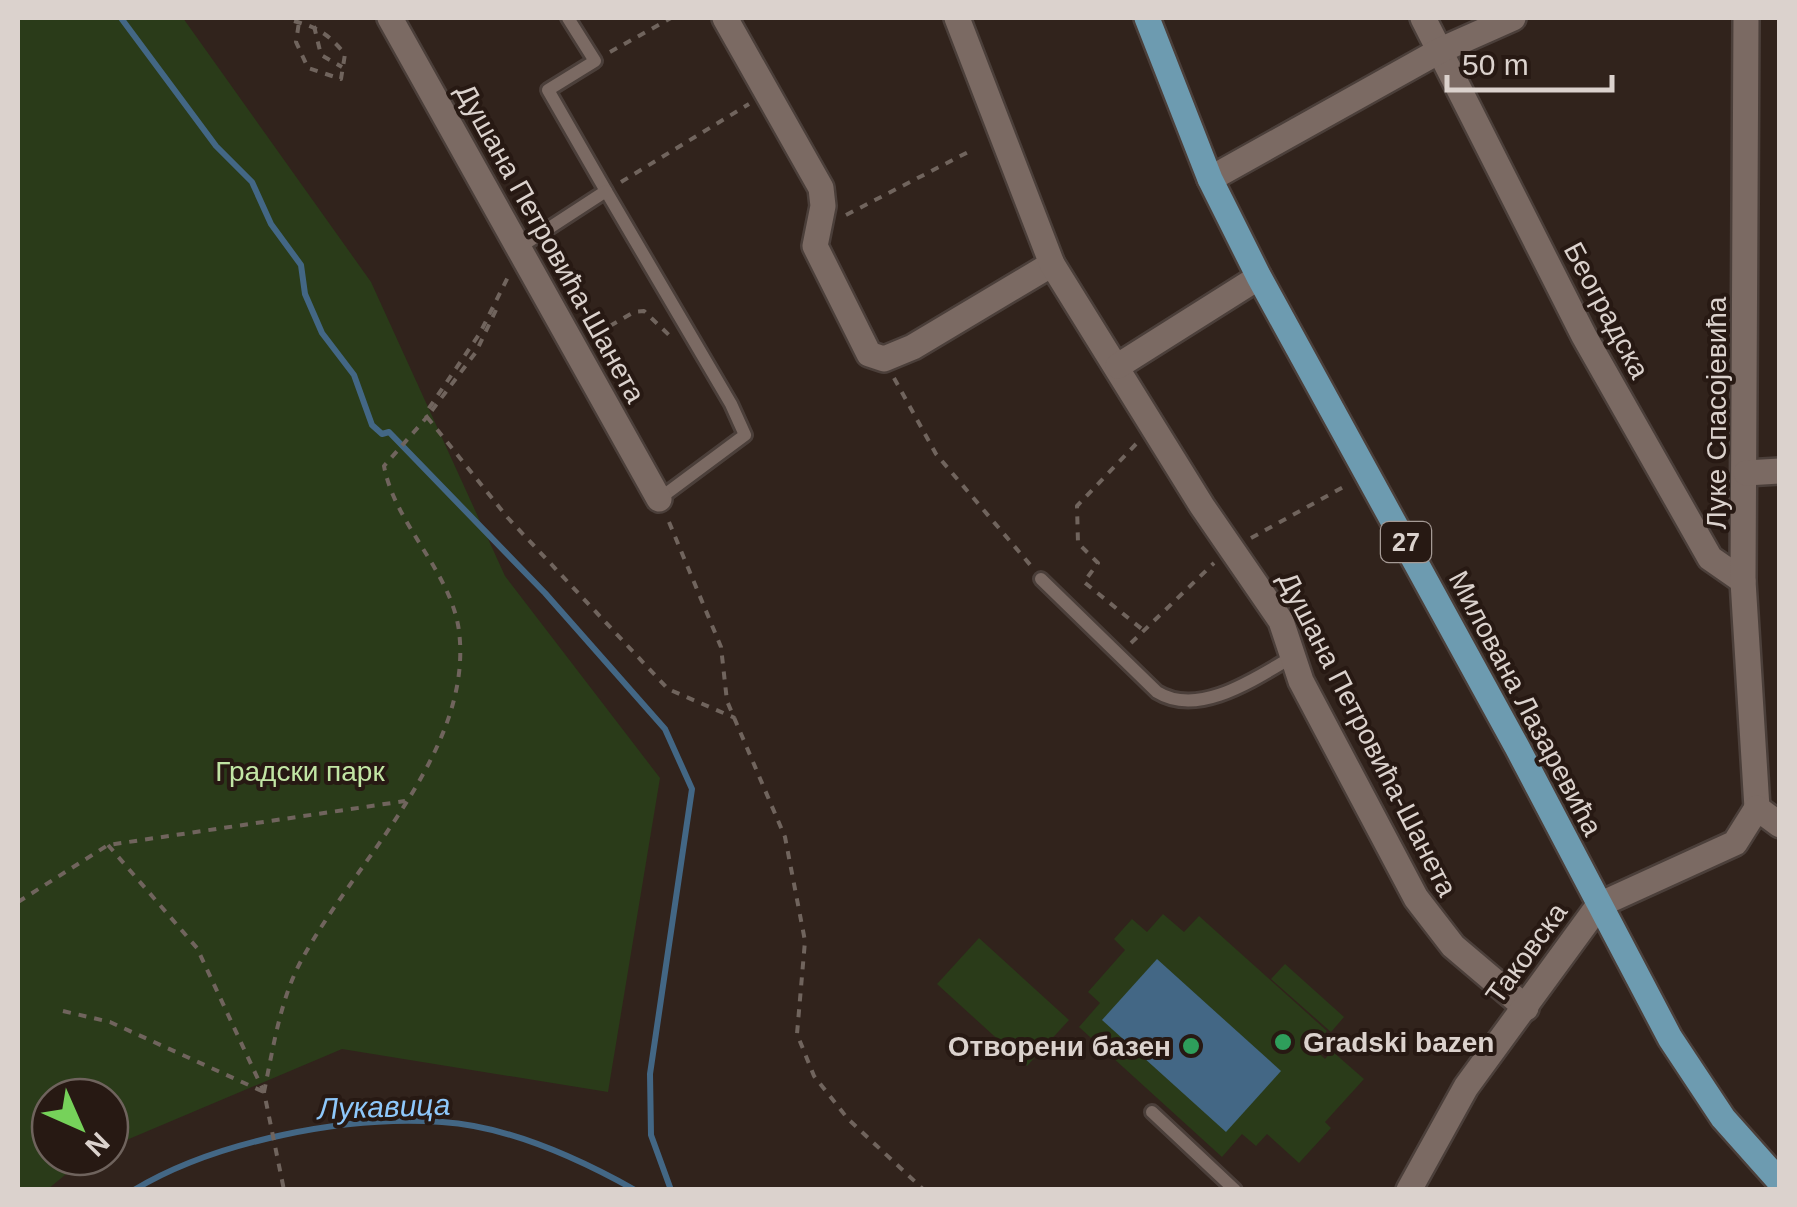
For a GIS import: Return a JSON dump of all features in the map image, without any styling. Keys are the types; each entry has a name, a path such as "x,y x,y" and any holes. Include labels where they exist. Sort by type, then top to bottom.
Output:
{"main road":[{"name":"Милована Лазаревића","path":"1147,18 1210,179 1259,277 1599,905 1695,1080 1780,1182"}],"street":[{"name":"Душана Петровића-Шанета","path":"390,18 659,499"},
{"path":"725,18 821,188 823,206 815,246 869,354 884,359 913,348 1052,264"},
{"name":"Душана Петровића-Шанета","path":"956,18 1052,264 1202,506 1281,622 1292,658 1416,898 1452,946 1526,1008"},
{"name":"Београдска","path":"1423,18 1584,336 1710,558 1744,581"},
{"path":"1210,179 1486,22 1514,18"},
{"name":"Луке Спасојевића","path":"1746,18 1744,581 1758,808"},
{"path":"1118,366 1259,277"},
{"path":"1746,473 1780,471"},
{"path":"1710,558 1732,558 1745,544"},
{"path":"1599,905 1735,843 1758,808 1780,826"},
{"name":"Таковска","path":"1409,1190 1466,1087 1599,905"}],"lane":[{"path":"568,18 595,61 548,90 745,435 659,499"},
{"path":"520,247 606,191"},
{"path":"1042,578 1158,692 1172,699 1216,695 1292,658"},
{"path":"1152,1112 1235,1190"}],"path":[{"path":"595,61 671,18"},
{"path":"297,22 314,26 324,29 345,54 341,78 308,68 296,42 297,22"},
{"path":"314,26 321,55 343,67"},
{"path":"606,191 753,101"},
{"path":"840,215 848,215 974,148"},
{"path":"520,247 500,300 424,414 426,419 508,518 668,689 735,718"},
{"path":"584,342 634,312 654,318 667,336 686,326"},
{"path":"884,359 936,454 1042,578"},
{"path":"264,1092 298,966 335,900 405,802 439,744 453,708 459,632 453,604 384,466 426,419"},
{"path":"1143,436 1077,506 1078,543 1098,563 1084,582 1143,630"},
{"path":"659,499 721,647 727,701 789,852 805,941 798,984 797,1034 814,1076 848,1119 924,1190"},
{"path":"18,902 108,846 405,802"},
{"path":"108,846 197,948 264,1092 284,1190"},
{"path":"62,1011 110,1022 264,1092"}],"green space":[{"name":"Градски парк","path":"18,18 183,18 371,282 505,576 660,778 608,1092 342,1049 130,1139 130,1077 30,1077 30,1177 63,1177 48,1189 18,1189"},
{"name":"Gradski bazen","path":"1163,914 1184,932 1199,916 1327,1031 1313,1048 1325,1059 1332,1051 1364,1079 1325,1122 1331,1128 1299,1163 1267,1134 1256,1146 1242,1134 1222,1157 1079,1027 1100,1003 1088,992 1125,950 1114,939 1132,919 1147,932"},
{"path":"979,938 1069,1020 1027,1066 937,984"},
{"name":"Gradski bazen","path":"1285,964 1344,1017 1331,1032 1271,979"}],"water":[{"name":"Отворени базен","path":"1157,959 1281,1071 1226,1132 1102,1020"}],"waterway":[{"path":"121,18 216,146 252,182 271,224 301,265 305,294 322,333 354,375 372,425 382,434 389,432 545,593 665,729 692,789 650,1074 651,1135 671,1190"},
{"name":"Лукавица","path":"134,1190 242,1145 324,1128 405,1121 467,1125 517,1137 566,1155 635,1190"}],"place":[{"name":"Gradski bazen","path":"1283,1042"},
{"name":"Отворени базен","path":"1191,1046"}]}
